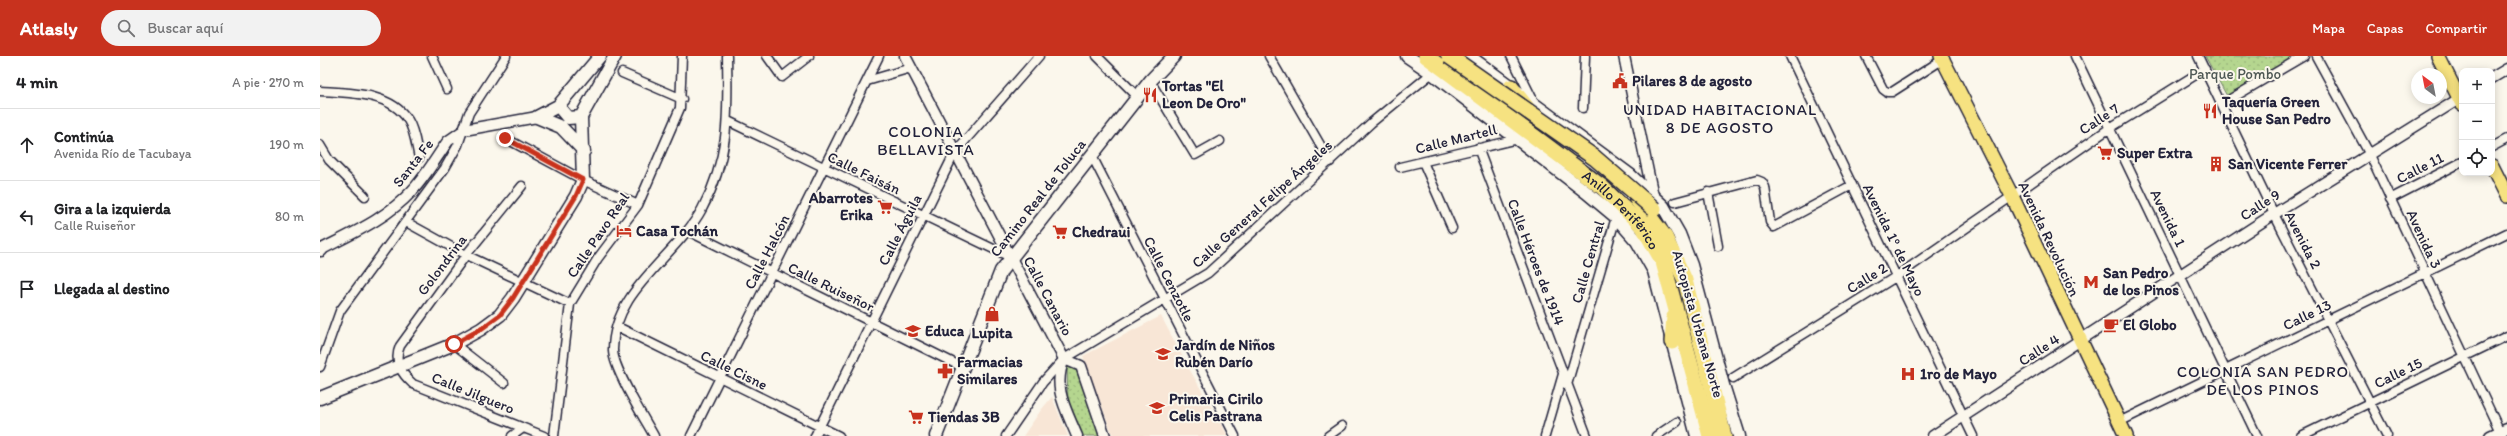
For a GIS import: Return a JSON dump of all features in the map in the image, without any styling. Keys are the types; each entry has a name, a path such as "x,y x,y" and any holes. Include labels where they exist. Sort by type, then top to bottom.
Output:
{"highway":[{"name":"Anillo Periférico","path":"1426,56 1602,187 1630,212 1654,244 1663,262 1710,436"},
{"name":"Autopista Urbana Norte","path":"1438,56 1584,165 1638,212 1660,240 1688,319 1717,436"},
{"name":"Autopista Urbana Norte","path":"1449,56 1595,158 1654,209 1674,239 1691,289 1714,386 1731,436"},
{"name":"Anillo Periférico","path":"1456,56 1532,107 1640,202 1665,237 1685,280 1724,436"},
{"path":"1511,87 1532,107"},
{"path":"1672,342 1675,306"}],"main road":[{"path":"537,117 558,106 600,56"},
{"path":"320,404 380,378 399,366 454,344 481,329 500,315 522,283 576,196 583,180 584,151 582,117 615,56"},
{"name":"Camino Real de Toluca","path":"1150,81 1162,56"},
{"name":"Camino Real de Toluca","path":"936,436 996,282 1010,258 1150,81 1174,56"},
{"path":"1407,56 1432,73 1518,139 1616,217 1637,241 1654,271 1697,436"},
{"path":"1469,56 1511,87"},
{"path":"2438,56 2459,96"},
{"name":"Avenida Revolución","path":"1944,57 2126,436"},
{"path":"558,106 568,118 582,117"},
{"path":"1532,107 1630,175 1663,206 1679,234 1691,265 1723,385 1739,436"},
{"path":"537,117 562,127 584,151"},
{"path":"2495,172 2507,196"}],"street":[{"path":"432,56 447,89"},
{"path":"320,367 340,311 451,158 464,130 469,113 506,56"},
{"name":"Calle Pavo Real","path":"554,436 570,304 598,258 638,205 676,120 682,99 682,56"},
{"path":"654,436 615,362 613,352 618,327 640,284 688,231 701,211 718,172 725,146 728,121 727,56"},
{"path":"768,56 782,77 808,56"},
{"name":"Calle Halcón","path":"691,436 825,169 879,56"},
{"name":"Calle Canario","path":"905,56 954,152 1064,359 1058,379 1059,390 1077,436"},
{"name":"Calle Águila","path":"815,436 954,152 1039,56"},
{"path":"1097,56 1138,96"},
{"path":"1269,56 1330,162"},
{"path":"1511,56 1532,107"},
{"path":"1583,108 1585,56"},
{"path":"1624,56 1653,196"},
{"name":"Avenida 1º de Mayo","path":"1790,56 1973,436"},
{"path":"1866,56 1883,89 1887,92 1892,92 1944,57"},
{"name":"Avenida 1","path":"2075,56 2257,436"},
{"name":"Avenida 2","path":"2198,56 2274,214 2387,436"},
{"path":"2222,104 2304,56"},
{"name":"Avenida 3","path":"2316,56 2369,153 2424,274 2503,432"},
{"path":"867,81 911,68"},
{"name":"Calle 7","path":"2012,196 2110,128 2205,69"},
{"path":"2495,76 2507,69"},
{"path":"622,73 682,99"},
{"name":"Calle General Felipe Ángeles","path":"1006,436 1043,382 1064,359 1163,299 1195,282 1221,262 1368,126 1432,73"},
{"path":"1150,81 1180,128 1195,155 1220,141"},
{"path":"320,92 364,96 389,103 408,120 413,132 419,158"},
{"name":"Calle 9","path":"2080,341 2369,153 2459,101"},
{"name":"Santa Fe","path":"320,250 371,224 398,205 424,176 448,141 464,130 537,117"},
{"name":"Calle Faisán","path":"728,121 1010,258"},
{"path":"505,138 583,180 638,205"},
{"name":"Calle Martell","path":"1400,167 1518,139"},
{"path":"2495,145 2507,139"},
{"path":"320,145 329,160 365,196"},
{"name":"Calle Héroes de 1914","path":"1478,148 1587,436"},
{"name":"Calle Cenzotle","path":"1092,156 1163,299 1235,436"},
{"path":"1423,162 1452,228"},
{"name":"Calle 11","path":"2390,199 2459,164"},
{"path":"1675,202 1757,180 1762,182 1770,222 1774,227 1852,185"},
{"name":"Golondrina","path":"399,366 397,358 400,346 466,255 522,186"},
{"path":"1708,192 1718,246"},
{"name":"Calle 2","path":"1733,378 1897,276 2012,196"},
{"name":"Calle Central","path":"1568,385 1616,217"},
{"path":"406,222 466,255 522,283 570,304"},
{"name":"Calle Ruiseñor","path":"688,231 962,367"},
{"name":"Calle 13","path":"2119,422 2507,233"},
{"name":"Calle Cisne","path":"618,327 720,379 839,436"},
{"name":"Calle 15","path":"2301,436 2507,336"},
{"name":"Calle 4","path":"1932,436 2080,341"},
{"path":"454,344 504,383"},
{"name":"Calle Canario","path":"1064,359 1076,362 1081,366 1105,436"},
{"name":"Calle Jilguero","path":"399,366 405,377 413,384 519,433 544,436"},
{"path":"1545,436 1563,374"},
{"path":"1656,436 1677,422"},
{"path":"1328,436 1342,426"},
{"path":"2490,436 2503,432"}],"shaded area":[{"name":"Primaria Cirilo Celis Pastrana","path":"1161,316 1228,436 1113,436 1083,356"},
{"path":"1052,397 1068,436 1023,436 1041,410"}],"green space":[{"name":"Parque Pombo","path":"2205,56 2298,56 2228,98"},
{"path":"1069,365 1076,369 1100,436 1080,436 1068,403 1067,366"}],"place":[{"name":"Pilares 8 de agosto","path":"1620,81"},
{"name":"Tortas \"El Leon De Oro\"","path":"1150,95"},
{"name":"Taquería Green House San Pedro","path":"2210,111"},
{"name":"Super Extra","path":"2105,153"},
{"name":"San Vicente Ferrer","path":"2216,164"},
{"name":"Abarrotes Erika","path":"885,207"},
{"name":"Casa Tochán","path":"624,231"},
{"name":"Chedraui","path":"1060,232"},
{"name":"San Pedro de los Pinos","path":"2091,282"},
{"name":"Lupita","path":"992,314"},
{"name":"El Globo","path":"2111,325"},
{"name":"Educa","path":"913,331"},
{"name":"Jardín de Niños Rubén Darío","path":"1163,354"},
{"name":"Farmacias Similares","path":"945,371"},
{"name":"1ro de Mayo","path":"1908,374"},
{"name":"Primaria Cirilo Celis Pastrana","path":"1157,408"},
{"name":"Tiendas 3B","path":"916,417"}],"district":[{"name":"UNIDAD HABITACIONAL 8 DE AGOSTO","path":"1720,118"},
{"name":"COLONIA BELLAVISTA","path":"926,140"},
{"name":"COLONIA SAN PEDRO DE LOS PINOS","path":"2263,380"}],"route":[{"path":"454,344 481,329 500,315 513,298 576,196 583,180 505,138"}]}
